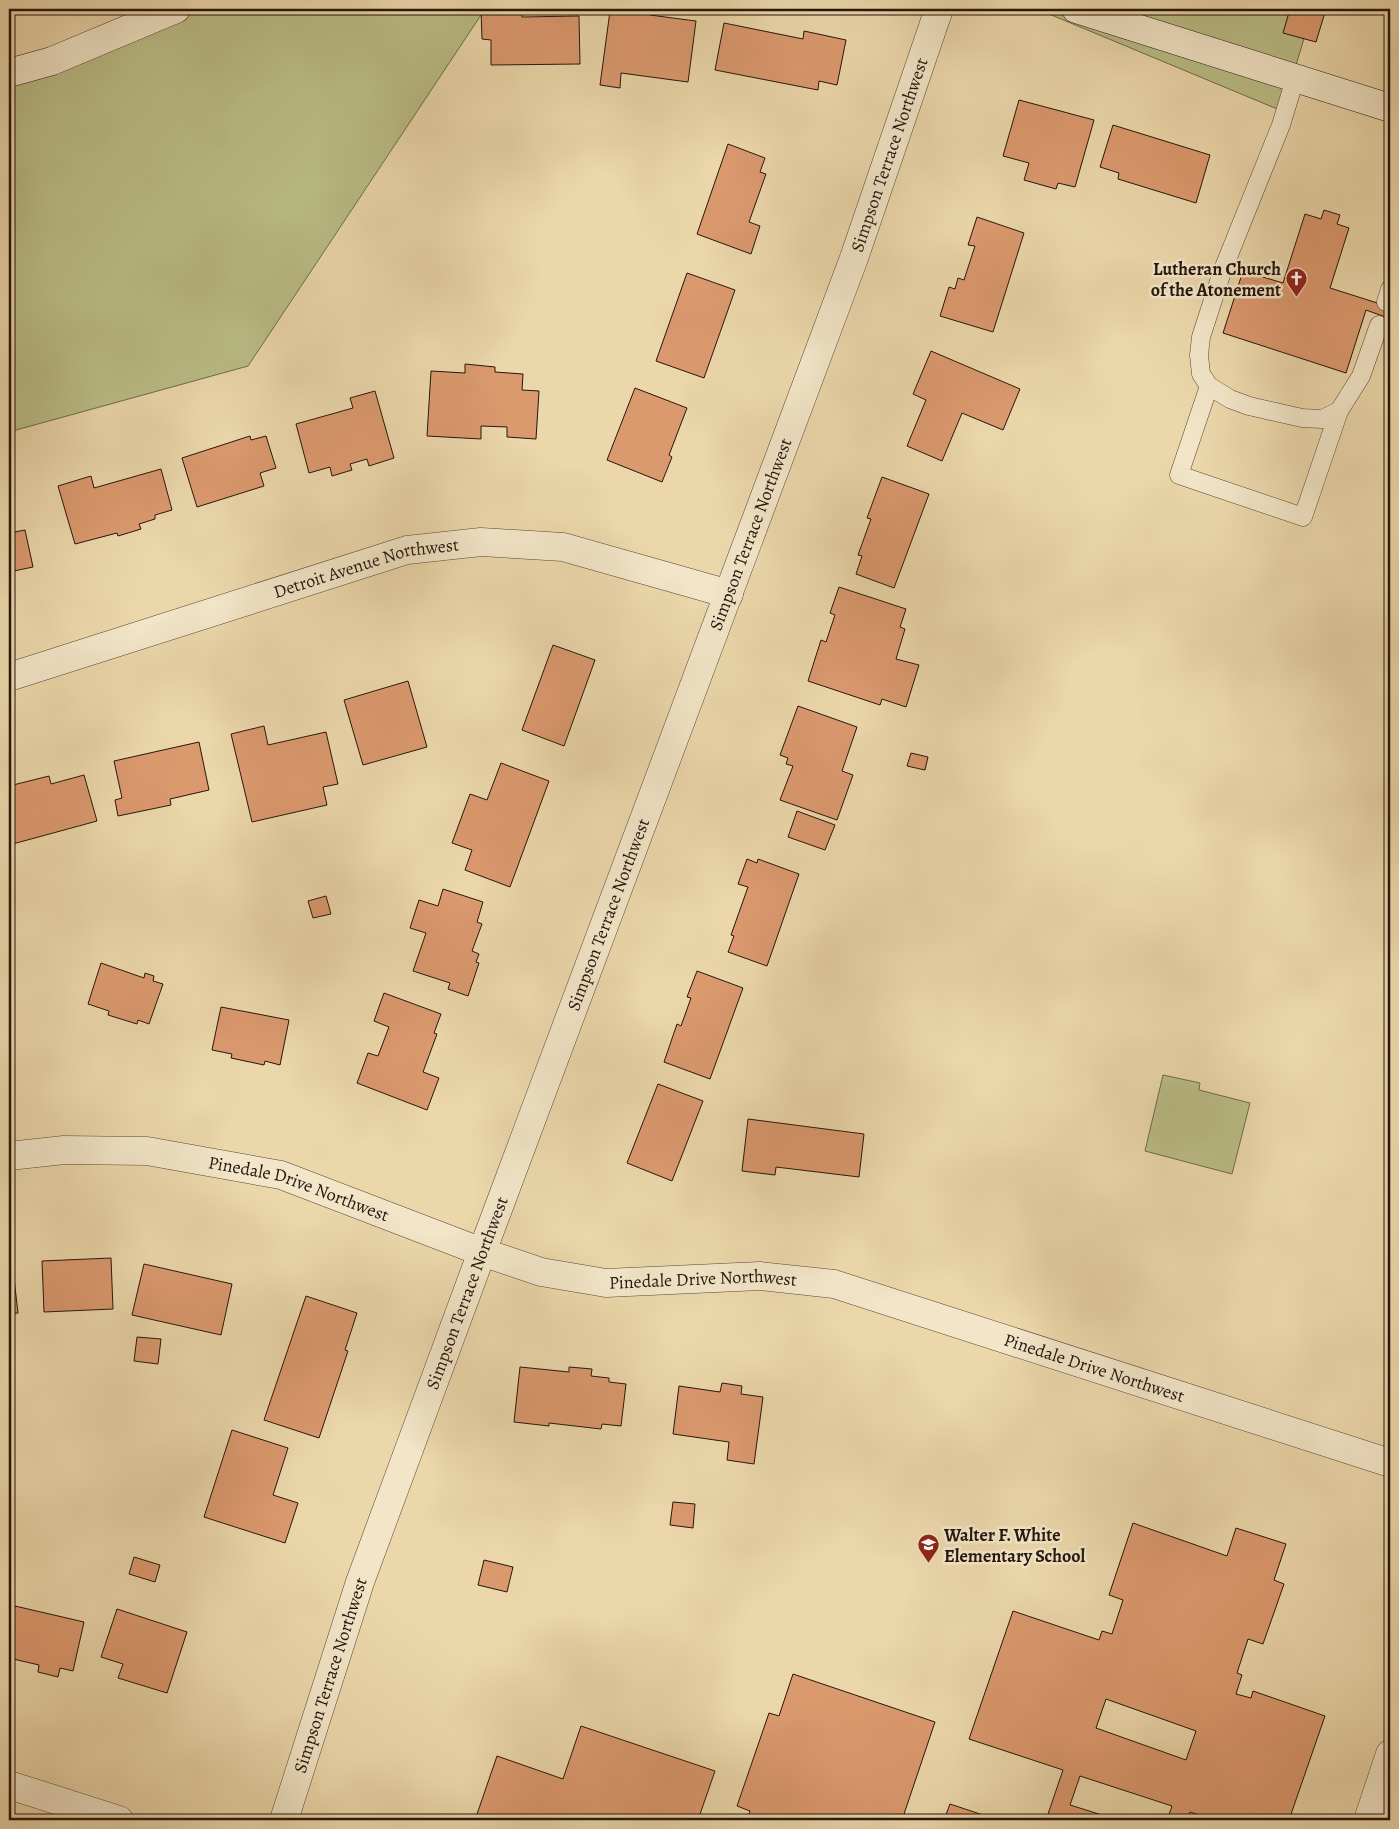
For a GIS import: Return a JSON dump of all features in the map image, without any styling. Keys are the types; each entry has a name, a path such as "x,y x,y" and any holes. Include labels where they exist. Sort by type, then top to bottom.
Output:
{"street":[{"path":"9,73 52,61 176,9"},
{"name":"Simpson Terrace Northwest","path":"284,1820 360,1582 854,258 939,9"},
{"path":"1076,9 1390,108"},
{"name":"Detroit Avenue Northwest","path":"9,677 407,550 481,542 563,547 729,594"},
{"name":"Pinedale Drive Northwest","path":"9,1156 64,1150 147,1150 281,1174 482,1252 542,1272 606,1284 760,1276 834,1284 1390,1463"},
{"path":"1368,1820 1390,1754"},
{"path":"9,1785 119,1820"}],"lane":[{"path":"1295,79 1281,125 1222,272 1201,337 1199,355 1201,374 1209,386 1249,406 1302,418 1322,419 1339,411"},
{"path":"1209,386 1179,475 1303,517 1339,411 1361,376 1379,325"}],"green space":[{"path":"161,9 485,9 248,366 9,432 9,62"},
{"path":"1037,9 1313,9 1282,111"},
{"path":"1163,1075 1200,1083 1199,1090 1250,1103 1232,1174 1145,1151"}],"building":[{"path":"481,9 522,9 522,17 579,16 580,64 491,65 491,40 482,39"},
{"path":"629,9 651,9 650,15 696,21 688,82 621,73 620,88 600,85 610,11 629,13"},
{"path":"1290,9 1326,9 1316,42 1283,33"},
{"path":"724,23 803,39 804,31 846,40 837,85 819,81 818,90 715,70"},
{"path":"1019,100 1094,120 1075,187 1058,183 1056,189 1024,180 1029,163 1003,156"},
{"path":"1113,125 1210,155 1196,203 1118,179 1119,173 1100,167"},
{"path":"728,144 765,158 760,172 766,174 749,222 760,226 751,254 697,234"},
{"name":"Lutheran Church of the Atonement","path":"1324,210 1340,215 1337,224 1349,228 1330,288 1390,307 1388,318 1366,310 1346,373 1223,333 1243,271 1283,283 1305,214 1321,219"},
{"path":"977,217 1024,233 993,332 940,316 949,287 955,289 958,278 964,280 975,246 968,245"},
{"path":"687,273 735,290 704,378 656,361"},
{"path":"931,351 1020,389 1003,430 962,413 942,461 907,446 926,400 913,394"},
{"path":"465,364 495,367 495,372 523,374 522,390 539,391 536,439 507,437 507,427 481,426 481,439 427,436 431,371 465,373"},
{"path":"635,388 687,408 669,455 672,457 662,482 607,460"},
{"path":"375,391 394,458 369,466 367,459 350,464 352,470 332,476 330,467 309,473 296,424 353,408 350,398"},
{"path":"250,436 251,440 266,436 276,468 260,473 264,486 197,507 182,458"},
{"path":"161,469 172,510 155,515 155,519 139,524 141,529 118,536 117,533 75,544 58,486 91,476 94,488"},
{"path":"882,477 929,494 894,588 856,574 862,556 858,555 871,519 867,518"},
{"path":"25,530 33,567 9,572 9,533"},
{"path":"839,587 906,609 900,627 905,629 896,659 919,665 906,707 882,699 880,705 808,681 821,640 826,642 835,615 830,613"},
{"path":"553,645 595,660 564,746 522,730"},
{"path":"408,681 427,747 363,765 344,700"},
{"path":"798,706 857,727 842,771 853,775 837,820 780,800 793,766 786,764 788,758 780,755"},
{"path":"264,726 268,745 326,732 338,784 323,787 327,805 252,822 231,734"},
{"path":"199,742 209,790 170,799 171,805 118,816 115,800 122,798 114,761"},
{"path":"911,753 928,757 925,770 907,766"},
{"path":"501,763 549,781 510,887 465,870 472,850 452,843 470,794 487,800"},
{"path":"84,775 97,821 9,845 9,786 49,776 51,784"},
{"path":"797,811 835,825 825,850 788,837"},
{"path":"747,859 757,863 758,859 799,874 767,966 728,952 734,936 731,935 748,887 738,884"},
{"path":"443,889 483,902 477,922 482,924 472,951 479,954 476,962 479,963 468,996 448,989 450,983 413,971 426,933 410,928 419,900 438,906"},
{"path":"326,896 331,914 313,918 308,901"},
{"path":"101,963 144,978 145,973 154,976 153,981 163,984 149,1024 138,1020 137,1024 108,1015 109,1011 88,1004"},
{"path":"697,971 743,988 710,1079 664,1062 677,1024 681,1026 691,998 687,997"},
{"path":"384,993 441,1014 434,1033 437,1034 423,1072 439,1078 427,1110 357,1083 368,1053 378,1056 389,1027 374,1021"},
{"path":"221,1007 289,1020 280,1065 265,1061 264,1065 231,1058 232,1054 212,1050"},
{"path":"9,1010 14,1039 9,1040"},
{"path":"658,1084 703,1101 672,1181 627,1163"},
{"path":"748,1119 864,1134 859,1177 776,1167 775,1175 742,1171"},
{"path":"111,1258 113,1309 44,1312 42,1261"},
{"path":"9,1261 12,1261 18,1313 9,1314"},
{"path":"144,1264 232,1284 221,1335 132,1315"},
{"path":"306,1296 357,1313 345,1350 348,1351 319,1438 264,1420"},
{"path":"137,1337 161,1339 158,1364 134,1361"},
{"path":"520,1367 569,1372 569,1367 592,1369 591,1376 609,1378 609,1382 626,1384 621,1426 602,1424 601,1429 549,1423 549,1426 514,1422"},
{"path":"722,1383 742,1386 741,1394 763,1397 754,1464 727,1460 729,1442 673,1434 679,1386 720,1392"},
{"path":"232,1430 288,1448 273,1495 298,1503 285,1543 204,1517"},
{"path":"673,1502 695,1504 693,1528 670,1525"},
{"path":"1133,1523 1227,1556 1236,1528 1286,1544 1274,1580 1284,1584 1263,1644 1248,1639 1237,1673 1242,1675 1236,1694 1251,1698 1253,1691 1325,1716 1289,1820 1215,1820 1190,1812 1187,1820 1167,1820 1172,1806 1080,1776 1070,1805 1118,1820 1046,1820 1063,1770 969,1739 1013,1611 1099,1640 1102,1631 1112,1634 1123,1600 1109,1595","holes":["1106,1699 1196,1731 1186,1760 1096,1728"]},
{"path":"134,1557 160,1565 155,1582 129,1574"},
{"path":"484,1560 513,1567 507,1592 478,1585"},
{"path":"15,1606 84,1622 73,1671 60,1668 58,1677 38,1672 39,1665 9,1658 9,1633"},
{"path":"117,1609 187,1632 167,1693 118,1678 123,1664 101,1657"},
{"path":"793,1674 935,1722 902,1820 747,1820 750,1811 737,1806 769,1713 779,1716"},
{"path":"581,1726 715,1771 698,1820 475,1820 497,1756 563,1779"},
{"path":"950,1804 998,1820 944,1820"}],"place":[{"name":"Lutheran Church of the Atonement","path":"1297,298"},
{"name":"Walter F. White Elementary School","path":"928,1564"}]}
